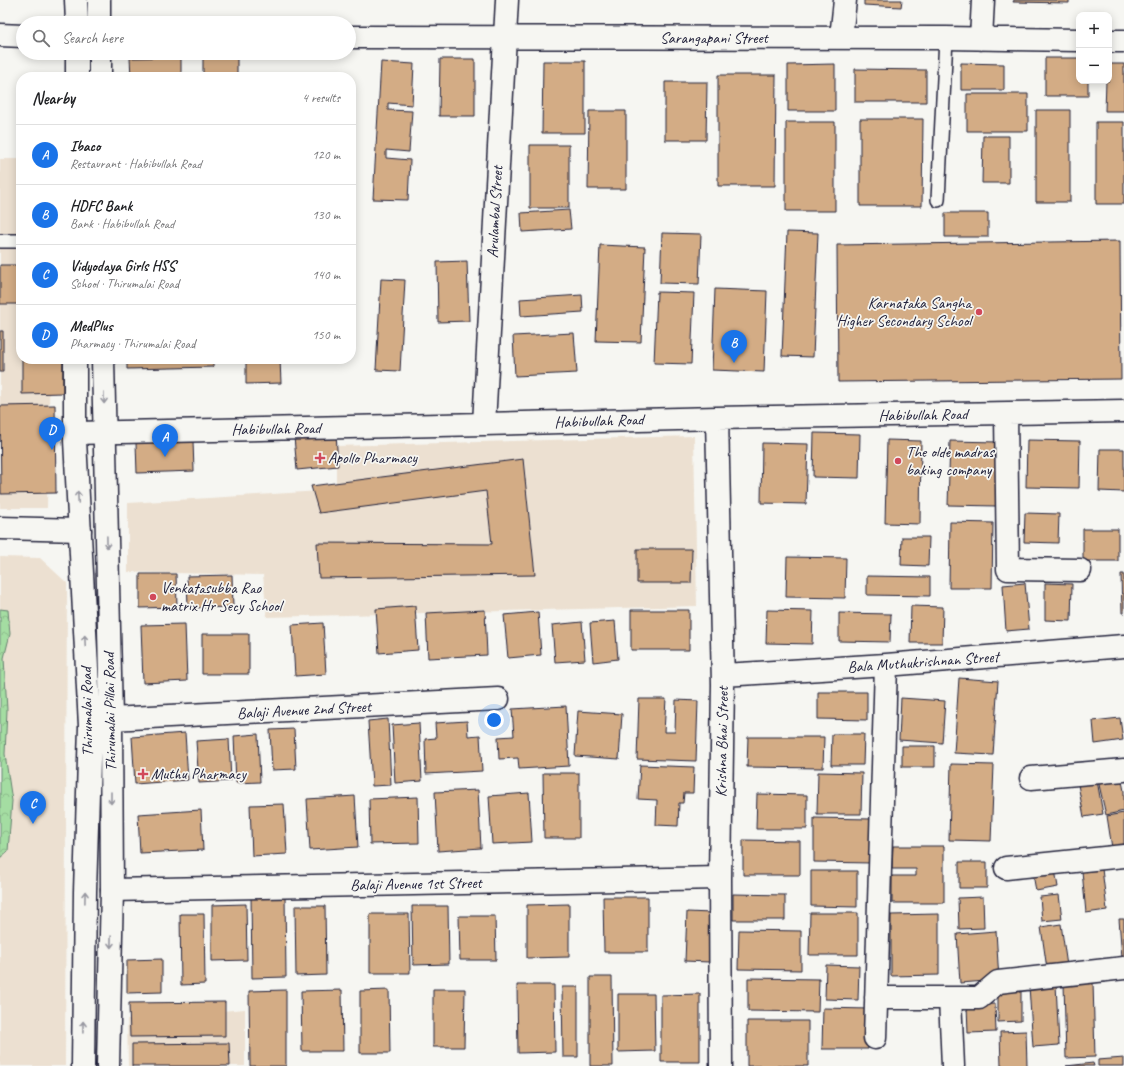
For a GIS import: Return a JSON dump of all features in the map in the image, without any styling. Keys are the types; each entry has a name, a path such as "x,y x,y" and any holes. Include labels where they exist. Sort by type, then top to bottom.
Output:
{"street":[{"path":"76,0 77,16"},
{"path":"99,0 99,16"},
{"name":"Arulambal Street","path":"484,424 507,0"},
{"path":"841,38 845,0"},
{"path":"981,39 983,0"},
{"path":"0,35 16,36"},
{"name":"Sarangapani Street","path":"356,37 946,38 1076,40"},
{"path":"1112,40 1124,41"},
{"path":"77,60 77,72"},
{"path":"100,60 100,72"},
{"name":"Thirumalai Road","path":"75,364 75,433 90,726 85,892 83,1066"},
{"name":"Thirumalai Pillai Road","path":"103,364 111,719 112,890 108,1066"},
{"name":"Habibullah Road","path":"75,433 718,418 1006,414 1124,410"},
{"path":"1006,414 1008,569 1080,570"},
{"name":"Krishna Bhai Street","path":"718,418 723,675 720,878 721,1066"},
{"path":"0,528 80,530"},
{"name":"Bala Muthukrishnan Street","path":"723,675 886,665 1124,646"},
{"path":"874,1038 886,665"},
{"name":"Balaji Avenue 2nd Street","path":"111,719 498,699"},
{"path":"1031,778 1124,770"},
{"path":"1006,868 1124,856"},
{"name":"Balaji Avenue 1st Street","path":"112,890 720,878"},
{"path":"876,998 979,998 998,982 1124,968"},
{"path":"950,998 953,1066"}],"lane":[{"path":"938,200 946,38"},
{"path":"0,241 16,241"}],"shaded area":[{"path":"0,159 16,159 16,364 50,364 47,508 0,508"},
{"path":"694,436 697,606 267,617 263,575 128,572 128,503 336,490 336,446"},
{"path":"0,557 40,558 67,583 65,1066 0,1066"},
{"path":"245,1009 245,1066 128,1066 127,1019"}],"green space":[{"path":"0,609 8,610 10,634 4,658 7,710 5,754 12,801 8,851 0,858"}],"building":[{"path":"864,0 902,0 901,7 864,5"},
{"path":"1014,0 1069,0 1069,3 1013,2"},
{"path":"1045,58 1076,58 1076,84 1088,84 1088,96 1045,96"},
{"path":"440,59 475,59 475,116 439,116"},
{"path":"130,60 181,60 181,72 131,72"},
{"path":"203,60 237,60 237,72 203,72"},
{"path":"543,61 585,61 585,133 542,133"},
{"path":"381,62 414,64 412,105 388,103 388,110 412,111 409,152 386,150 386,158 410,160 408,200 373,199"},
{"path":"961,63 1004,64 1004,90 961,90"},
{"path":"835,64 835,111 788,111 788,65"},
{"path":"1112,64 1124,64 1124,111 1105,111 1106,84 1112,84"},
{"path":"855,69 926,70 926,102 855,102"},
{"path":"718,75 776,75 775,186 718,186"},
{"path":"665,82 707,82 706,140 665,140"},
{"path":"967,94 1028,94 1028,131 967,131"},
{"path":"1036,110 1070,110 1070,202 1036,202"},
{"path":"589,111 626,111 626,189 588,189"},
{"path":"860,119 923,119 922,206 860,206"},
{"path":"786,122 835,122 835,211 786,211"},
{"path":"1096,122 1124,122 1124,204 1096,204"},
{"path":"983,136 1009,136 1009,183 982,183"},
{"path":"530,145 569,145 569,208 530,208"},
{"path":"569,210 571,229 522,232 521,213"},
{"path":"945,213 988,213 988,237 945,237"},
{"path":"787,232 818,233 813,357 782,356"},
{"path":"662,233 701,234 699,284 660,283"},
{"name":"Karnataka Sangha Higher Secondary School","path":"1120,241 1121,379 838,382 837,245"},
{"path":"600,245 645,247 641,342 596,341"},
{"path":"467,261 469,321 438,322 437,262"},
{"path":"0,265 16,265 16,304 0,304"},
{"path":"381,279 405,280 400,371 376,370"},
{"path":"715,289 767,291 764,372 712,370"},
{"path":"657,292 694,293 691,364 654,363"},
{"path":"582,295 583,312 521,316 520,299"},
{"path":"0,331 3,331 3,372 0,372"},
{"path":"574,333 577,373 515,376 513,336"},
{"path":"22,364 63,364 63,393 22,394"},
{"path":"127,364 213,364 213,367 127,369"},
{"path":"246,364 280,364 281,383 246,384"},
{"path":"55,405 56,493 1,494 0,406"},
{"path":"336,433 338,466 297,470 294,437"},
{"path":"814,433 860,434 859,478 813,477"},
{"path":"887,440 921,441 920,524 885,523"},
{"path":"1027,440 1080,441 1079,488 1026,487"},
{"path":"193,441 194,471 137,473 136,443"},
{"path":"950,441 997,442 996,506 948,505"},
{"path":"762,443 808,444 806,504 761,503"},
{"path":"1100,449 1124,449 1124,492 1099,491"},
{"path":"523,459 535,575 319,578 317,543 492,544 486,491 319,513 311,486"},
{"path":"1025,513 1059,514 1058,543 1024,542"},
{"path":"950,522 993,523 992,588 949,588"},
{"path":"1083,529 1118,529 1118,561 1083,561"},
{"path":"902,537 929,537 928,566 901,565"},
{"path":"637,549 692,549 691,583 637,583"},
{"path":"787,557 846,558 845,598 786,597"},
{"path":"140,574 176,574 177,607 140,608"},
{"path":"1121,574 1124,574 1124,613 1122,613"},
{"path":"232,575 233,607 188,608 187,576"},
{"path":"867,576 930,577 930,596 867,595"},
{"path":"1025,583 1029,629 1006,631 1003,585"},
{"path":"1045,583 1072,584 1071,621 1045,620"},
{"path":"415,606 418,650 379,653 376,609"},
{"path":"911,606 943,607 942,643 910,643"},
{"path":"485,610 487,655 428,658 426,613"},
{"path":"631,610 689,610 689,650 631,650"},
{"path":"767,610 813,611 812,644 766,643"},
{"path":"538,612 541,655 508,658 504,615"},
{"path":"839,613 891,614 890,642 839,641"},
{"path":"615,621 618,659 593,662 590,623"},
{"path":"582,622 585,660 555,662 552,625"},
{"path":"323,623 326,674 295,676 292,625"},
{"path":"185,624 187,681 143,683 141,625"},
{"path":"202,634 249,634 249,674 202,674"},
{"path":"959,678 998,681 993,755 954,753"},
{"path":"818,692 867,692 867,720 818,719"},
{"path":"901,698 945,701 942,743 899,740"},
{"path":"639,699 666,699 664,732 675,732 676,700 698,701 696,761 637,759"},
{"path":"566,706 569,766 519,769 518,758 499,759 498,737 514,736 512,709"},
{"path":"578,711 622,714 619,759 575,756"},
{"path":"1120,718 1123,740 1095,744 1093,721"},
{"path":"388,719 391,785 372,786 368,721"},
{"path":"467,721 468,736 480,735 482,771 426,774 425,739 436,738 435,723"},
{"path":"419,723 422,781 395,783 392,725"},
{"path":"294,729 296,769 272,770 270,730"},
{"path":"185,733 188,780 135,784 132,737"},
{"path":"258,734 260,782 236,783 234,736"},
{"path":"832,734 864,734 863,765 831,765"},
{"path":"748,737 824,737 823,768 747,767"},
{"path":"229,739 231,781 199,783 196,741"},
{"path":"902,746 935,746 935,767 902,767"},
{"path":"951,764 994,765 991,841 949,840"},
{"path":"640,765 694,767 693,793 684,793 683,803 679,803 678,826 656,825 657,800 638,799"},
{"path":"1120,771 1124,791 1124,811 1106,815 1097,776"},
{"path":"818,772 862,773 861,814 817,814"},
{"path":"543,773 579,773 579,838 544,838"},
{"path":"1096,775 1103,814 1084,817 1077,779"},
{"path":"478,790 481,848 438,851 435,792"},
{"path":"529,793 532,842 492,844 489,796"},
{"path":"757,794 807,795 807,829 756,829"},
{"path":"355,796 358,847 310,850 307,799"},
{"path":"418,797 419,843 370,844 369,799"},
{"path":"284,804 287,854 252,856 250,805"},
{"path":"201,810 203,850 140,853 138,814"},
{"path":"1124,813 1124,846 1112,848 1107,816"},
{"path":"814,818 871,819 871,863 814,862"},
{"path":"743,840 800,841 800,875 743,875"},
{"path":"893,846 944,846 944,903 892,903 892,876 916,876 916,869 892,869"},
{"path":"959,862 987,862 987,888 959,888"},
{"path":"1102,869 1107,910 1086,913 1082,871"},
{"path":"1055,870 1058,887 1036,891 1033,874"},
{"path":"811,871 857,871 857,907 811,906"},
{"path":"733,894 785,895 785,920 733,920"},
{"path":"251,895 285,895 286,977 252,978"},
{"path":"1059,895 1062,919 1042,921 1040,897"},
{"path":"603,897 648,897 648,952 604,952"},
{"path":"983,897 984,928 959,929 958,898"},
{"path":"246,904 247,960 212,961 212,905"},
{"path":"569,904 569,957 527,958 527,905"},
{"path":"295,906 325,906 326,975 296,976"},
{"path":"412,906 448,906 449,964 413,965"},
{"path":"687,912 711,913 709,962 685,961"},
{"path":"810,913 858,913 858,955 809,955"},
{"path":"180,914 204,914 205,984 181,985"},
{"path":"370,914 409,914 410,973 370,973"},
{"path":"939,914 939,975 891,976 891,915"},
{"path":"459,916 495,916 496,960 460,960"},
{"path":"1119,919 1124,919 1124,957 1122,958"},
{"path":"1061,924 1067,966 1047,969 1041,927"},
{"path":"739,930 801,931 801,970 738,969"},
{"path":"996,931 999,980 960,983 957,934"},
{"path":"162,959 162,992 127,993 127,960"},
{"path":"826,965 859,966 858,1000 825,999"},
{"path":"590,977 612,977 613,1066 590,1066"},
{"path":"748,978 819,979 818,1012 748,1011"},
{"path":"1093,982 1095,1057 1066,1058 1064,983"},
{"path":"1056,984 1059,1045 1033,1047 1029,986"},
{"path":"517,985 554,985 555,1052 518,1053"},
{"path":"562,987 578,987 578,1057 563,1057"},
{"path":"1021,987 1021,1021 998,1022 998,988"},
{"path":"433,989 465,989 464,1047 433,1047"},
{"path":"286,990 286,1066 250,1066 249,991"},
{"path":"342,990 343,1051 302,1051 301,991"},
{"path":"389,990 390,1053 360,1053 360,991"},
{"path":"618,994 654,994 655,1051 618,1052"},
{"path":"700,994 700,1062 661,1062 661,995"},
{"path":"225,1002 225,1036 130,1037 129,1003"},
{"path":"995,1004 996,1032 968,1033 967,1005"},
{"path":"823,1008 868,1009 868,1049 822,1049"},
{"path":"747,1021 808,1021 808,1066 747,1066"},
{"path":"1026,1031 1027,1066 1001,1066 1000,1032"},
{"path":"229,1043 230,1066 132,1066 132,1044"},
{"path":"1124,1058 1124,1066 1098,1066 1098,1060"},
{"path":"1093,1063 1094,1066 1066,1066"}],"place":[{"name":"Karnataka Sangha Higher Secondary School","path":"979,312"},
{"name":"HDFC Bank","path":"734,363"},
{"name":"MedPlus","path":"52,450"},
{"name":"Ibaco","path":"165,457"},
{"name":"Apollo Pharmacy","path":"320,458"},
{"name":"The olde madras baking company","path":"898,461"},
{"name":"Venkatasubba Rao matrix Hr Secy School","path":"153,597"},
{"name":"Muthu Pharmacy","path":"143,774"},
{"name":"Vidyodaya Girls HSS","path":"33,824"}]}
